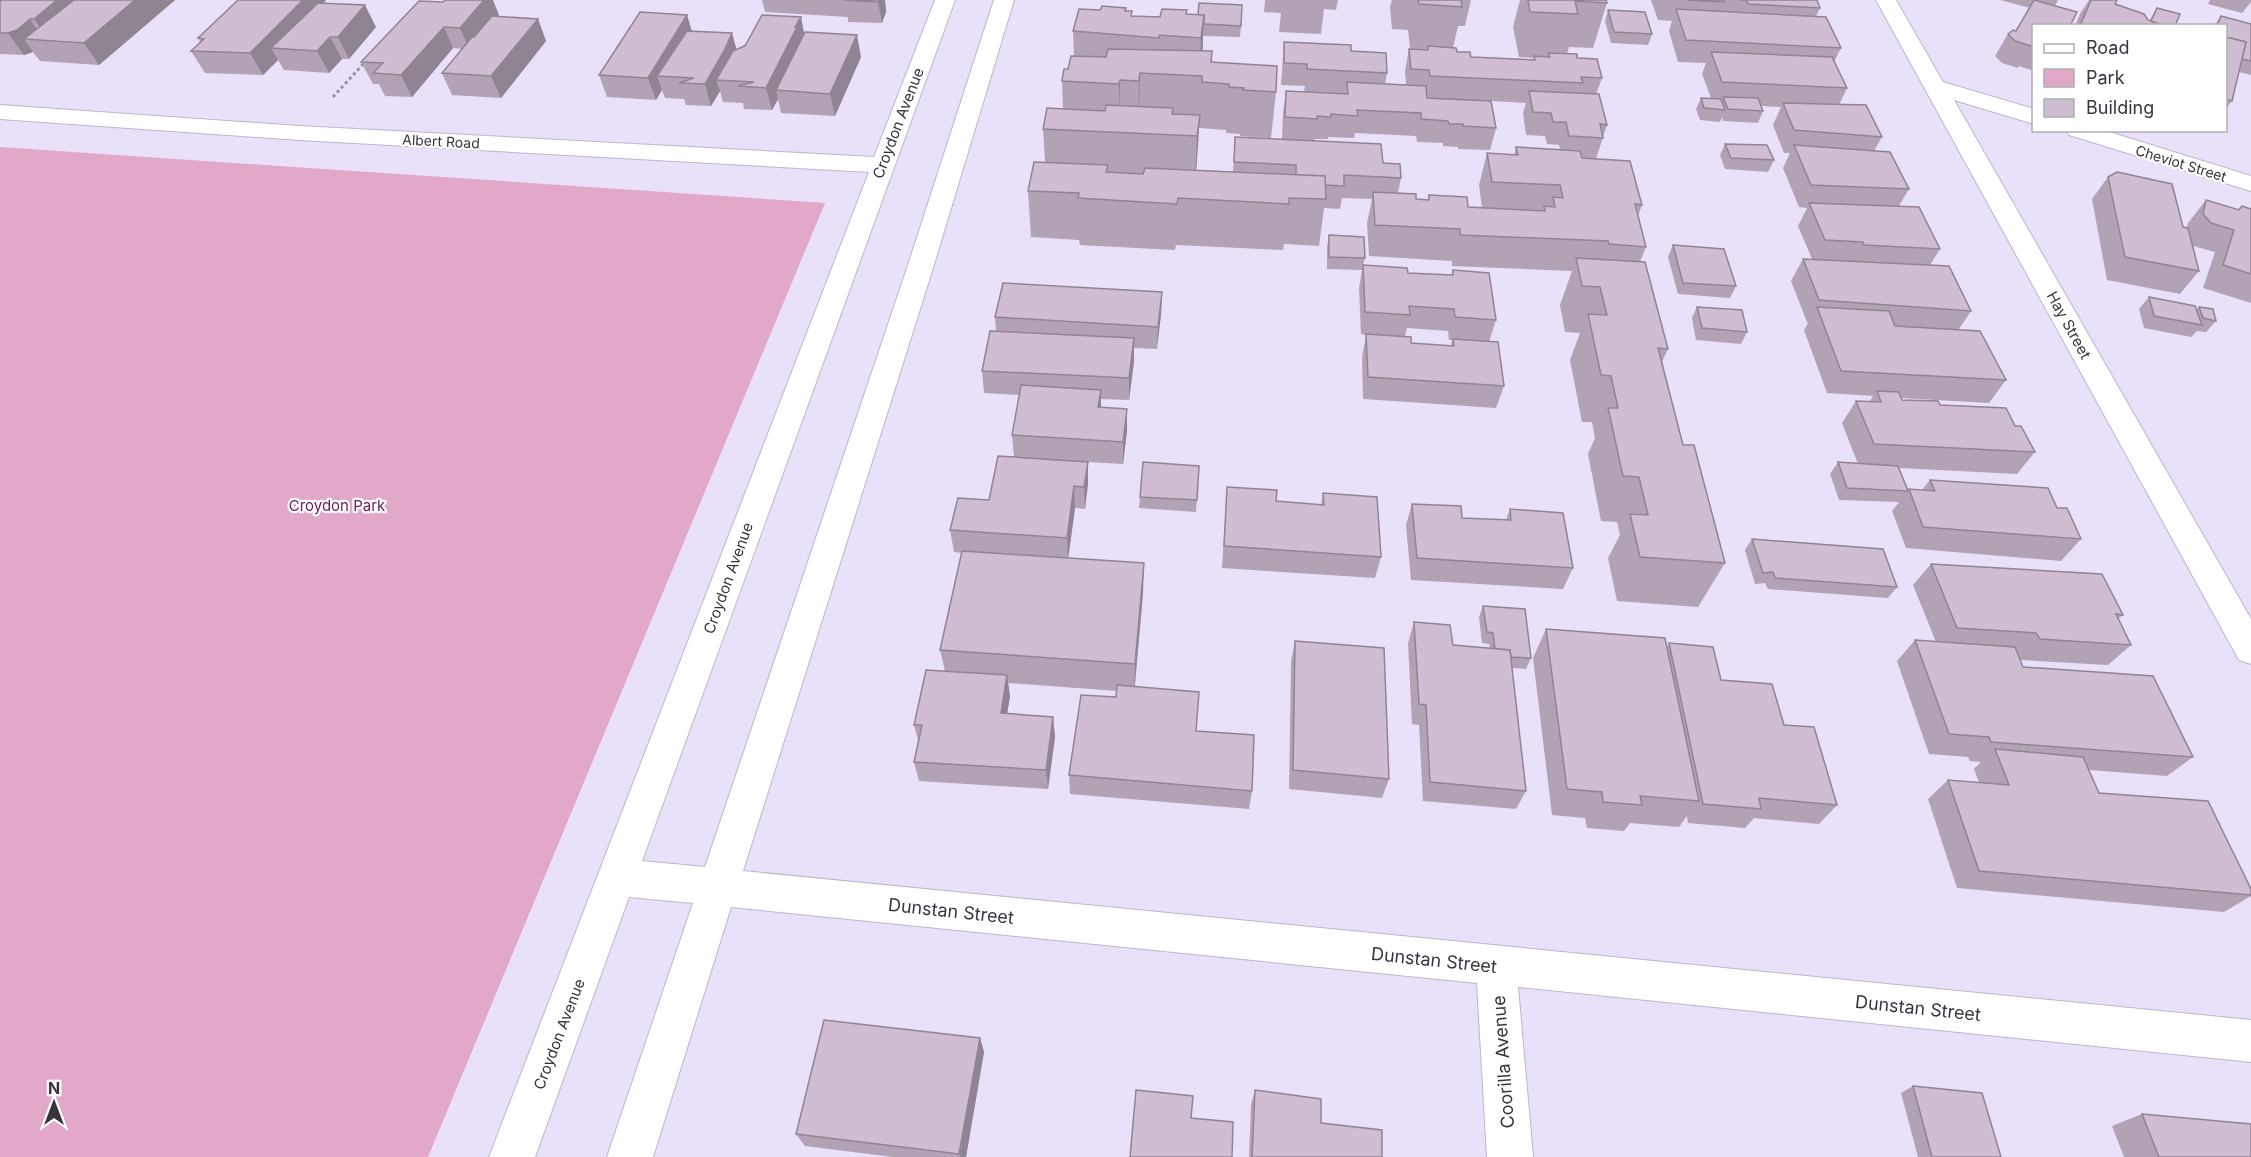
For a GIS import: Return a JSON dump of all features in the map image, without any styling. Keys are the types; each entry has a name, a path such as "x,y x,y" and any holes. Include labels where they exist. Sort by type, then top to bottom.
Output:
{"street":[{"name":"Croydon Avenue","path":"512,1157 945,0"},
{"path":"630,1157 945,192 1004,0"},
{"name":"Hay Street","path":"1886,0 2251,650"},
{"path":"1936,87 2032,116"},
{"name":"Albert Road","path":"0,112 300,133 882,165"},
{"name":"Cheviot Street","path":"2083,132 2251,184"},
{"name":"Dunstan Street","path":"618,877 2251,1041"},
{"name":"Coorilla Avenue","path":"1496,966 1510,1157"}],"path":[{"path":"300,133 369,58"}],"green space":[{"name":"Croydon Park","path":"0,147 825,203 428,1157 0,1157"}],"building":[{"path":"2,0 57,0 17,30 0,33 0,2"},
{"path":"74,0 135,0 84,43 24,39"},
{"path":"238,0 303,0 250,53 191,51 204,39 198,38"},
{"path":"445,0 484,0 460,28 444,27 401,75 373,73 383,63 361,62 419,1 443,2"},
{"path":"844,0 879,0 878,2"},
{"path":"1418,0 1461,0 1462,7 1419,4"},
{"path":"1528,0 1606,0 1607,3 1575,1 1578,14 1530,12"},
{"path":"1688,0 1723,0 1724,2"},
{"path":"1746,0 1817,0 1820,8 1748,4"},
{"path":"2034,0 2077,12 2071,24 2032,24 2031,46 2015,41 2008,34 2013,30 2016,31"},
{"path":"2091,0 2117,0 2115,4 2144,14 2148,20 2159,24 2081,24"},
{"path":"318,3 365,5 338,37 330,37 317,51 271,48"},
{"path":"1199,3 1242,5 1241,26 1204,24 1204,15 1198,15"},
{"path":"1102,6 1126,8 1125,11 1132,11 1131,16 1160,17 1162,9 1187,10 1186,14 1204,15 1201,38 1159,35 1159,38 1073,31 1079,9 1100,10"},
{"path":"2157,8 2180,14 2176,24 2159,24 2151,21"},
{"path":"1676,9 1826,17 1841,48 1686,40"},
{"path":"1608,10 1645,12 1652,34 1614,32"},
{"path":"640,12 687,15 648,78 599,75"},
{"path":"762,15 801,17 766,88 738,86 754,82 716,80 733,51 745,46"},
{"path":"492,16 538,19 491,76 442,73 472,37"},
{"path":"2221,16 2251,24 2251,61 2242,59 2246,42 2227,37 2227,24 2218,24"},
{"path":"687,31 732,33 705,84 679,83 694,78 657,76"},
{"path":"805,32 857,35 830,94 776,90"},
{"path":"2227,37 2246,42 2232,101 2227,99"},
{"path":"1284,42 1351,45 1351,51 1386,53 1387,73 1307,69 1307,64 1284,63"},
{"path":"1428,46 1456,48 1457,52 1470,52 1471,57 1535,60 1534,56 1550,57 1548,53 1577,54 1577,58 1597,59 1602,78 1581,77 1583,83 1430,76 1429,70 1411,69 1409,49 1428,50"},
{"path":"1108,49 1212,51 1211,62 1277,66 1276,92 1243,90 1244,88 1229,87 1229,84 1202,82 1202,76 1140,73 1139,81 1120,80 1119,84 1062,81 1064,69 1068,69 1071,56 1106,57"},
{"path":"1711,52 1832,57 1847,88 1722,82"},
{"path":"1347,82 1426,86 1427,98 1491,101 1496,128 1463,126 1463,124 1449,124 1448,121 1421,119 1421,113 1357,110 1358,116 1331,114 1331,117 1317,116 1317,119 1285,117 1286,91 1348,94"},
{"path":"1529,91 1599,94 1607,125 1600,124 1603,138 1569,136 1566,122 1553,122 1551,113 1533,112"},
{"path":"1723,97 1758,98 1763,111 1728,109"},
{"path":"1701,98 1721,99 1725,110 1704,108"},
{"path":"1783,103 1866,105 1882,137 1794,130"},
{"path":"1106,105 1173,108 1172,114 1200,115 1197,136 1043,129 1047,108 1105,111"},
{"path":"1235,137 1381,144 1383,163 1400,164 1401,178 1344,175 1344,186 1325,185 1325,176 1296,175 1296,165 1234,162"},
{"path":"1725,144 1767,145 1774,160 1731,158"},
{"path":"1794,145 1890,152 1909,189 1811,185"},
{"path":"1516,147 1580,151 1582,158 1630,161 1642,205 1635,204 1646,247 1609,244 1608,241 1460,235 1460,229 1375,225 1373,192 1416,194 1416,199 1429,200 1429,195 1467,197 1468,207 1545,211 1544,206 1555,207 1553,197 1563,198 1560,185 1492,182 1487,153 1518,155"},
{"path":"1034,162 1108,165 1106,172 1143,174 1145,168 1325,176 1326,199 1289,198 1289,204 1178,198 1177,204 1078,198 1079,193 1028,191"},
{"path":"2117,172 2172,184 2183,227 2188,228 2199,271 2125,257 2108,177"},
{"path":"2206,200 2239,210 2242,206 2251,209 2251,274 2223,265 2234,230 2211,223 2203,214"},
{"path":"1809,203 1919,207 1940,249 1864,245 1863,242 1825,240"},
{"path":"1329,235 1364,237 1365,258 1329,257"},
{"path":"1673,245 1724,249 1736,286 1683,283"},
{"path":"1576,258 1645,262 1668,349 1658,348 1683,445 1694,445 1725,563 1640,557 1630,514 1648,515 1639,477 1623,476 1608,408 1618,408 1611,376 1601,375 1588,314 1607,315 1600,287 1582,286"},
{"path":"1803,259 1949,266 1971,311 1819,300"},
{"path":"1363,265 1407,268 1408,273 1453,275 1453,270 1489,273 1496,320 1455,317 1454,309 1409,306 1410,315 1365,312"},
{"path":"1003,283 1162,292 1158,327 995,317"},
{"path":"2149,297 2195,306 2202,325 2154,316"},
{"path":"1697,307 1742,310 1747,332 1702,328"},
{"path":"1817,307 1889,311 1895,326 1980,331 2006,380 1841,371"},
{"path":"2199,307 2213,309 2216,321 2203,318"},
{"path":"990,331 1134,338 1129,378 982,371"},
{"path":"1366,334 1411,337 1411,343 1454,346 1453,339 1498,342 1504,386 1368,377"},
{"path":"1021,385 1101,390 1098,407 1127,409 1123,442 1012,435"},
{"path":"1877,391 1899,392 1902,400 1938,401 1940,405 2006,408 2015,426 2021,426 2035,452 1874,444 1856,401 1881,402"},
{"path":"998,456 1088,462 1084,487 1074,486 1067,538 950,530 958,498 989,500"},
{"path":"1143,462 1199,466 1197,500 1140,497"},
{"path":"1838,462 1898,466 1908,491 1847,488"},
{"path":"1930,480 2048,488 2057,508 2067,508 2081,539 1923,527 1909,489 1935,491"},
{"path":"1227,487 1277,490 1276,501 1324,505 1323,493 1377,497 1381,557 1224,546"},
{"path":"1412,504 1461,506 1462,518 1511,520 1510,509 1563,513 1573,568 1417,558"},
{"path":"1752,539 1883,549 1897,587 1775,578 1773,572 1763,573"},
{"path":"962,551 1144,563 1135,664 940,650"},
{"path":"1931,564 2102,574 2123,615 2116,614 2131,645 2040,639 2036,633 1957,628"},
{"path":"1483,606 1525,609 1531,658 1511,657 1510,650 1495,649 1493,633 1487,632"},
{"path":"1414,622 1450,625 1453,645 1510,650 1526,791 1430,782 1426,705 1419,704"},
{"path":"1546,629 1665,638 1699,801 1640,796 1642,805 1603,802 1602,792 1567,789"},
{"path":"1915,640 2015,647 2023,667 2153,676 2193,757 1991,742 1989,737 1949,734"},
{"path":"1295,641 1384,648 1389,779 1293,770"},
{"path":"1669,643 1713,647 1721,680 1772,684 1784,725 1814,727 1837,805 1759,798 1761,809 1703,804"},
{"path":"926,670 1007,675 1001,713 1053,717 1046,770 914,762 922,725 914,725"},
{"path":"1117,685 1199,692 1196,731 1254,735 1252,791 1069,775 1081,695 1116,697"},
{"path":"1995,749 2083,757 2099,793 2208,801 2251,889 2251,895 1979,871 1948,780 2009,785"},
{"path":"824,1020 980,1038 959,1154 796,1134"},
{"path":"1913,1086 1982,1093 2001,1157 1932,1157"},
{"path":"1136,1090 1193,1096 1191,1118 1233,1122 1232,1157 1130,1157"},
{"path":"1255,1090 1321,1099 1321,1123 1382,1130 1382,1157 1252,1157"},
{"path":"2142,1114 2251,1124 2251,1157 2159,1157"}]}
